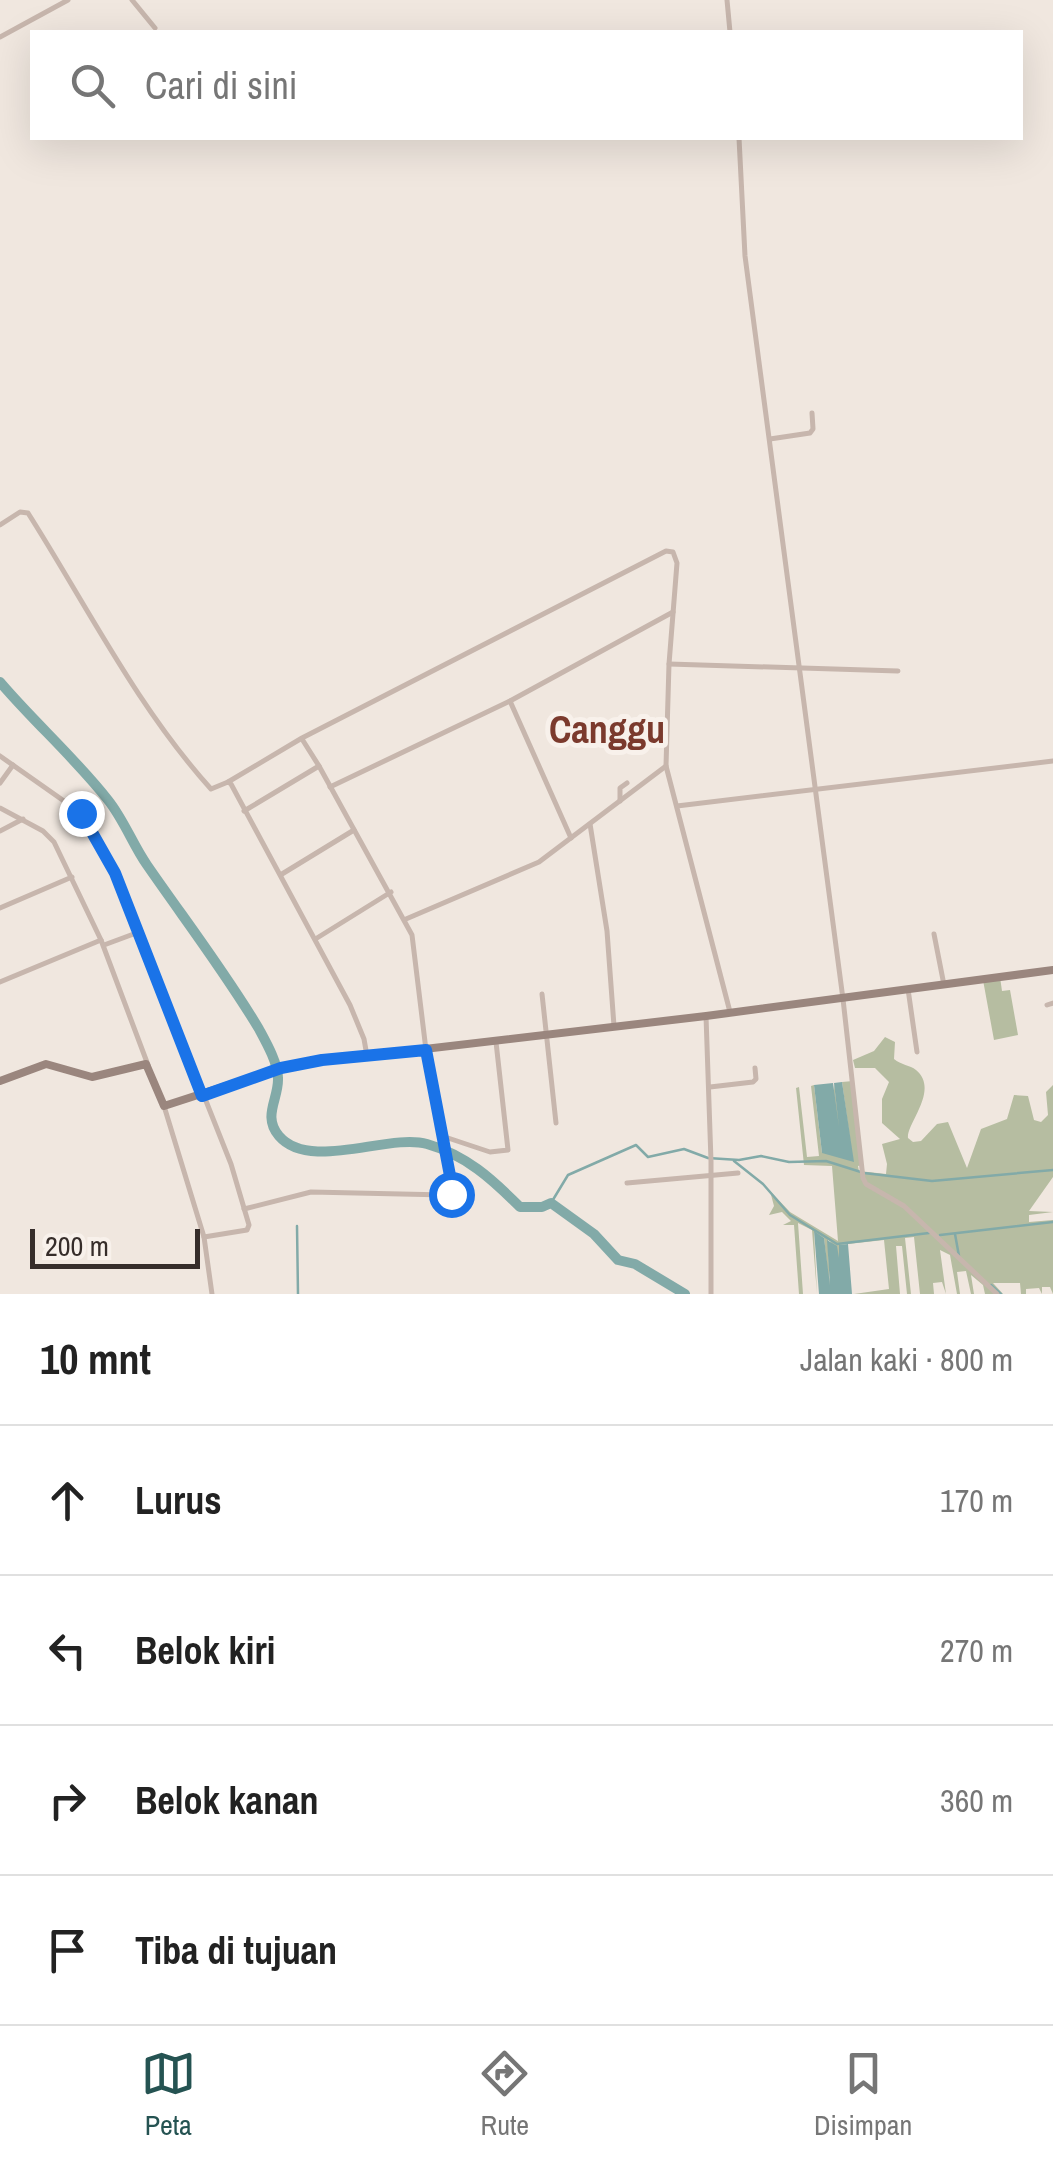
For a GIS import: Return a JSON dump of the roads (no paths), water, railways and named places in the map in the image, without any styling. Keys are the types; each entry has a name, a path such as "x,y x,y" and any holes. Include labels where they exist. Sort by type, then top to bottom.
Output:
{"street":[{"path":"0,36 68,0"},
{"path":"132,0 154,28"},
{"path":"728,0 730,30"},
{"path":"738,140 746,256 862,1173 866,1183 904,1206 998,1294"},
{"path":"770,439 810,433 812,413"},
{"path":"0,525 20,512 28,513 110,651 211,789 302,738 666,551 673,552 677,563 666,766 730,1013"},
{"path":"330,787 510,701 673,612"},
{"path":"669,664 898,671"},
{"path":"510,701 571,838"},
{"path":"244,1209 311,1192 446,1195 452,1190 426,1050 415,950 406,920 302,738"},
{"path":"0,756 81,813 115,873 231,1164 244,1209 248,1230 204,1237"},
{"path":"677,806 1053,761"},
{"path":"0,783 13,765"},
{"path":"244,811 319,766"},
{"path":"406,920 517,874 666,766"},
{"path":"228,782 282,874 350,1004 367,1056"},
{"path":"620,800 619,789 626,783"},
{"path":"0,808 24,819 54,842 102,943 164,1106 204,1237 212,1294"},
{"path":"0,830 24,819"},
{"path":"590,824 607,931 614,1026"},
{"path":"282,874 354,830"},
{"path":"0,908 72,878"},
{"path":"316,938 390,892"},
{"path":"0,982 139,932"},
{"path":"934,934 944,985"},
{"path":"164,1106 281,1068 1053,972"},
{"path":"908,989 917,1052"},
{"path":"542,994 556,1124"},
{"path":"706,1016 712,1176 711,1294"},
{"path":"442,1138 490,1152 508,1150 496,1039"},
{"path":"0,1081 46,1064 92,1077 148,1064"},
{"path":"710,1087 753,1082 755,1068"},
{"path":"627,1183 738,1173"}],"water":[{"path":"842,1082 854,1162 822,1153 814,1085 833,1083 839,1127 834,1083"},
{"path":"814,1231 824,1238 830,1285 827,1240 837,1246 839,1258 839,1245 848,1244 852,1294 819,1294"}],"waterway":[{"path":"0,682 108,800 147,865 259,1029 277,1072 271,1114 279,1136 310,1151 411,1142 441,1149 478,1169 520,1207 551,1203 594,1234 618,1260 635,1264 685,1294"},
{"path":"551,1203 568,1175 636,1145 648,1157 684,1149 708,1158 739,1160 761,1156 789,1162 826,1161 864,1173 932,1181 1053,1170"},
{"path":"734,1161 763,1184 790,1215 837,1244 929,1233"},
{"path":"940,1235 1053,1222"},
{"path":"297,1226 298,1294"},
{"path":"955,1234 959,1256"},
{"path":"991,1285 1001,1294"}],"district":[{"name":"Canggu","path":"607,730"}]}
